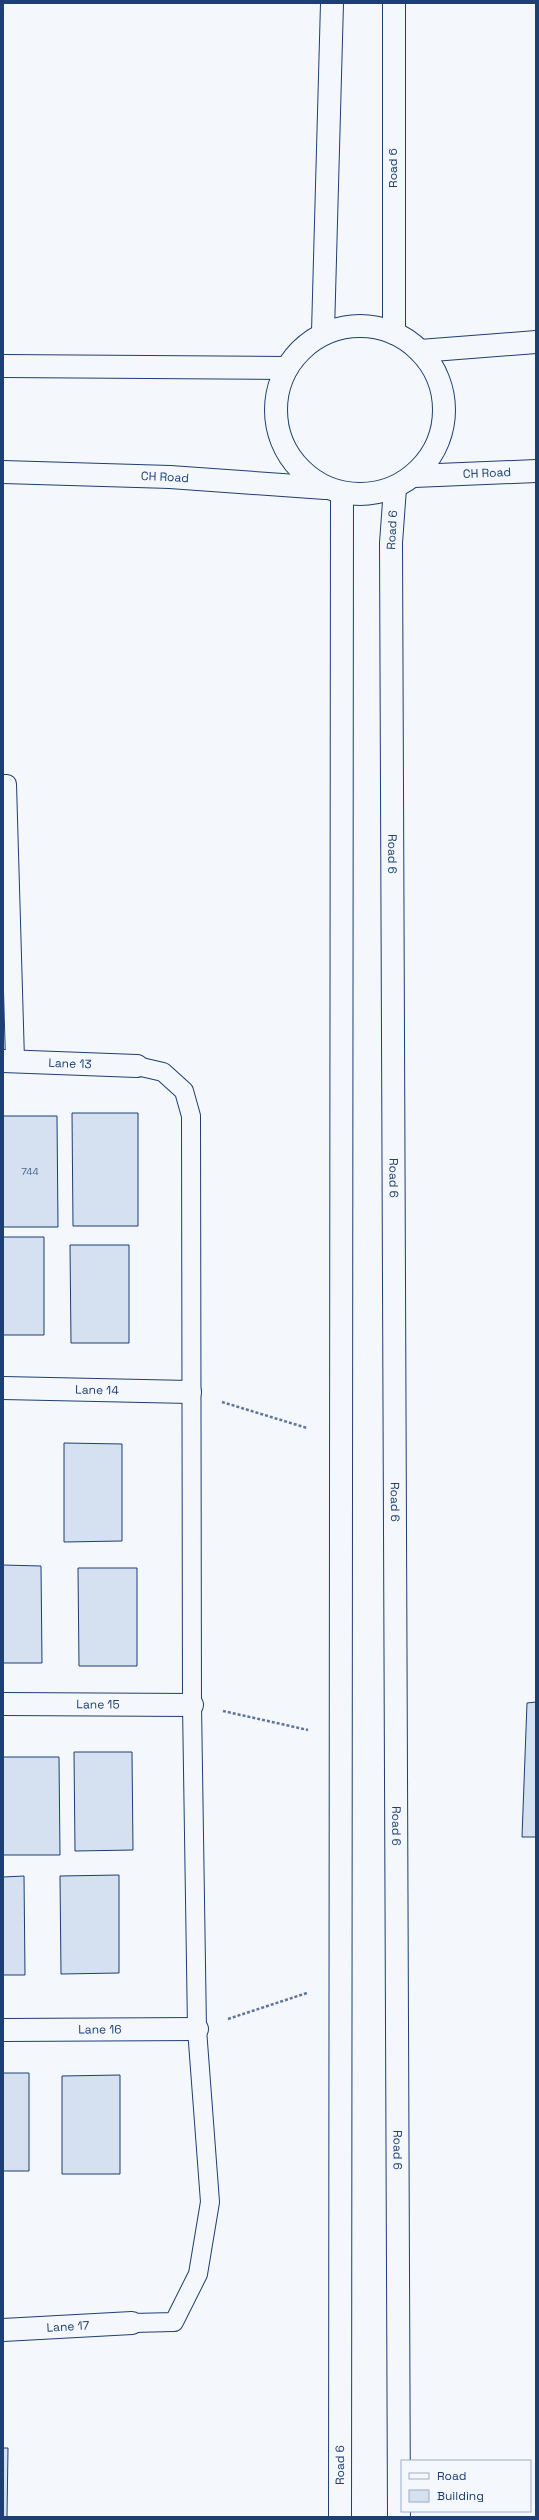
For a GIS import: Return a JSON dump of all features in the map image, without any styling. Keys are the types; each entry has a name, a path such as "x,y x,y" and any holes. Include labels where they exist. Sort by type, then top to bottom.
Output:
{"street":[{"path":"324,332 332,3"},
{"name":"Road 6","path":"394,3 394,333"},
{"name":"CH Road","path":"3,472 170,477 334,490 369,495 395,488 414,476 432,454 442,428 444,400 436,374 420,351 394,333 373,326 350,326 324,332 305,346 287,368 277,395 276,423 285,450 303,472 334,490"},
{"path":"420,351 536,342"},
{"path":"3,366 287,368"},
{"name":"CH Road","path":"414,476 536,471"},
{"name":"Road 6","path":"395,488 391,559 399,2517"},
{"name":"Road 6","path":"334,490 340,1438 340,2517"},
{"name":"Lane 13","path":"9,1060 137,1066"},
{"name":"Lane 14","path":"3,1388 190,1392"},
{"name":"Lane 15","path":"3,1704 192,1705"},
{"name":"Lane 16","path":"3,2030 197,2029"},
{"name":"Lane 17","path":"3,2330 132,2323"}],"lane":[{"path":"3,784 8,784 9,1060"},
{"path":"132,2323 174,2322 198,2274 210,2202 197,2029 192,1705 190,1392 191,1116 184,1090 163,1072 137,1066"}],"path":[{"path":"190,1392 340,1438"},
{"path":"192,1705 340,1738"},
{"path":"197,2029 339,1983"}],"building":[{"path":"72,1113 138,1113 138,1226 73,1226"},
{"path":"3,1116 57,1116 58,1227 3,1227"},
{"path":"3,1237 44,1237 44,1335 3,1335"},
{"path":"70,1245 129,1245 129,1343 71,1343"},
{"path":"64,1443 122,1444 122,1541 64,1542"},
{"path":"3,1565 41,1566 42,1663 3,1663"},
{"path":"78,1568 137,1568 137,1666 79,1666"},
{"path":"536,1702 536,1837 522,1837 527,1703"},
{"path":"74,1752 132,1752 133,1850 75,1851"},
{"path":"3,1757 59,1757 60,1855 3,1855"},
{"path":"119,1875 119,1973 61,1974 60,1876"},
{"path":"24,1876 25,1975 3,1975 3,1877"},
{"path":"3,2073 29,2073 29,2171 3,2171"},
{"path":"120,2075 120,2174 62,2174 62,2076"},
{"path":"3,2448 8,2448 7,2517 3,2517"}]}
